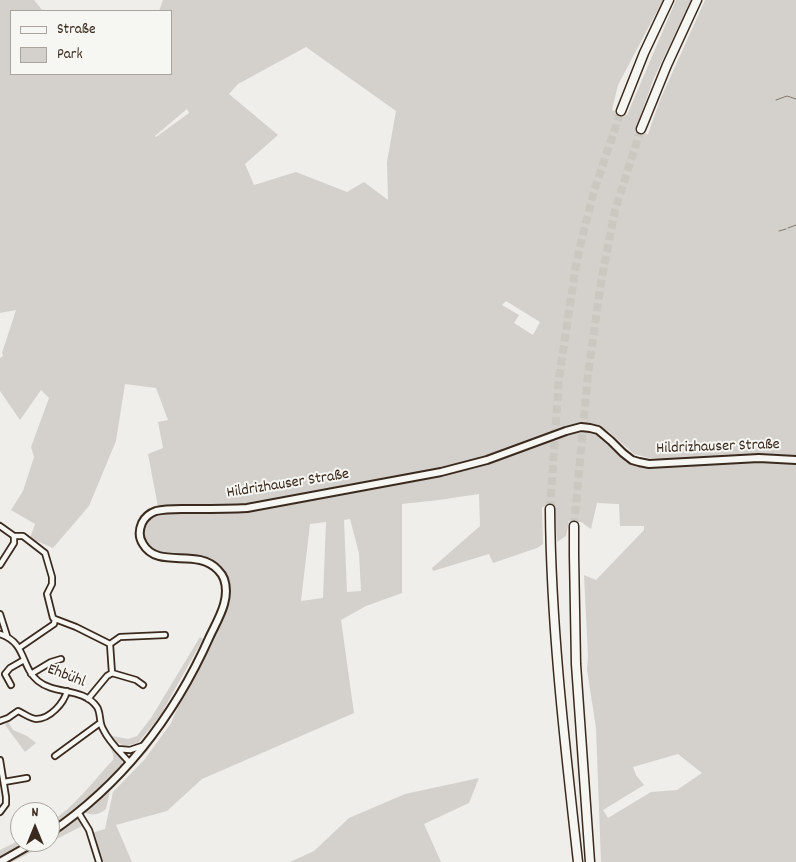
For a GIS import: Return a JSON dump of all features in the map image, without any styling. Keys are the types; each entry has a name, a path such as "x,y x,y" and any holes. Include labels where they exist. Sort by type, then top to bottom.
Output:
{"highway":[{"path":"621,111 644,53 669,0"},
{"path":"641,129 696,0"},
{"path":"550,509 550,554 556,652 578,862"},
{"path":"574,526 577,677 590,862"}],"main road":[{"name":"Hildrizhauser Straße","path":"60,826 94,799 145,745 184,688 206,647 223,608 226,595 224,578 214,566 198,559 154,555 146,549 141,542 139,533 147,515 166,509 247,508 441,472 487,460 566,431 584,427 598,430 632,460 649,464 759,458 796,460"},
{"path":"0,862 18,852"}],"street":[{"path":"0,526 14,536 23,536 45,553 52,577 52,584 47,594 53,618 110,644"},
{"path":"0,565 14,542 14,536"},
{"path":"0,614 6,636"},
{"path":"19,648 54,624 56,619"},
{"name":"Ehbühl","path":"0,634 16,644 31,674 38,681 45,686 79,693 98,709 100,723 109,740 130,763"},
{"path":"110,644 120,637 165,635"},
{"path":"110,644 112,673"},
{"path":"31,674 51,662 61,659"},
{"path":"11,685 5,674 10,668 24,660"},
{"path":"88,700 107,676 112,673 136,680 143,685"},
{"path":"0,721 18,711 36,719 44,714 50,715 65,698 67,691"},
{"path":"55,756 100,723"},
{"path":"117,749 130,750 145,745"},
{"path":"0,760 6,797 6,804 0,812"},
{"path":"4,782 27,778"},
{"path":"78,812 89,830 99,862"}],"green space":[{"path":"0,0 34,0 42,10 10,10 10,75 172,75 172,10 159,10 163,0 663,0 618,85 612,110 627,115 676,0 691,0 654,78 635,131 648,134 660,100 705,0 796,0 796,456 747,455 668,459 649,458 634,454 608,431 594,424 579,424 471,461 404,476 251,504 158,507 148,454 163,448 158,422 168,420 156,388 125,384 116,441 89,506 53,548 30,538 35,524 11,510 23,491 34,457 31,447 49,398 41,390 20,420 0,391 0,358 3,356 2,353 16,310 0,313","holes":["306,47 396,111 387,162 388,200 364,182 347,192 296,172 254,185 245,164 278,135 229,94 238,84","187,109 189,113 156,137 155,136","506,301 540,322 533,335 514,323 519,315 502,305"]},
{"path":"583,432 595,434 602,437 601,441 604,438 644,466 658,467 742,462 796,463 796,862 601,862 596,728 587,670 584,575 596,580 644,530 644,526 620,526 619,504 597,503 591,529 581,522 569,521 566,536 557,542 554,505 542,507 543,544 537,548 493,563 489,554 433,571 432,568 480,526 479,494 402,504 402,593 366,606 341,620 354,713 202,779 167,811 116,825 132,862 101,862 92,833 105,829 113,792 145,759 171,723 178,707 147,751 110,791 106,809 101,813 95,814 83,812 114,784 142,754 167,721 189,686 213,638 208,635 223,595 221,584 211,569 198,564 153,558 143,551 138,538 140,515 150,519 165,513 226,512 250,509 501,458 569,434","holes":["350,519 359,553 361,591 347,592 344,520","326,522 323,598 301,601 310,524","678,754 702,773 677,790 651,792 608,818 603,810 644,785 636,775 633,767"]},
{"path":"200,637 203,639 160,716 138,743 123,745 118,743 112,736 128,739 137,736 151,718"},
{"path":"8,722 13,730 27,736 36,743 25,752 5,725"},
{"path":"109,742 122,758 122,764 99,788 60,822 60,815 76,801 113,760"},
{"path":"479,778 469,803 424,824 441,862 290,862 314,851 349,818 405,794"},
{"path":"76,817 79,817 84,825 60,837 60,828"},
{"path":"10,845 11,852 0,858 0,850"},
{"path":"22,852 31,852 12,862 4,862"}],"waterway":[{"path":"776,100 787,96 796,99"},
{"path":"788,228 796,225"},
{"path":"779,231 786,229"}],"tunnel":[{"path":"550,509 559,378 576,265 594,191 621,111"},
{"path":"574,526 588,374 601,282 615,210 641,129"}]}
